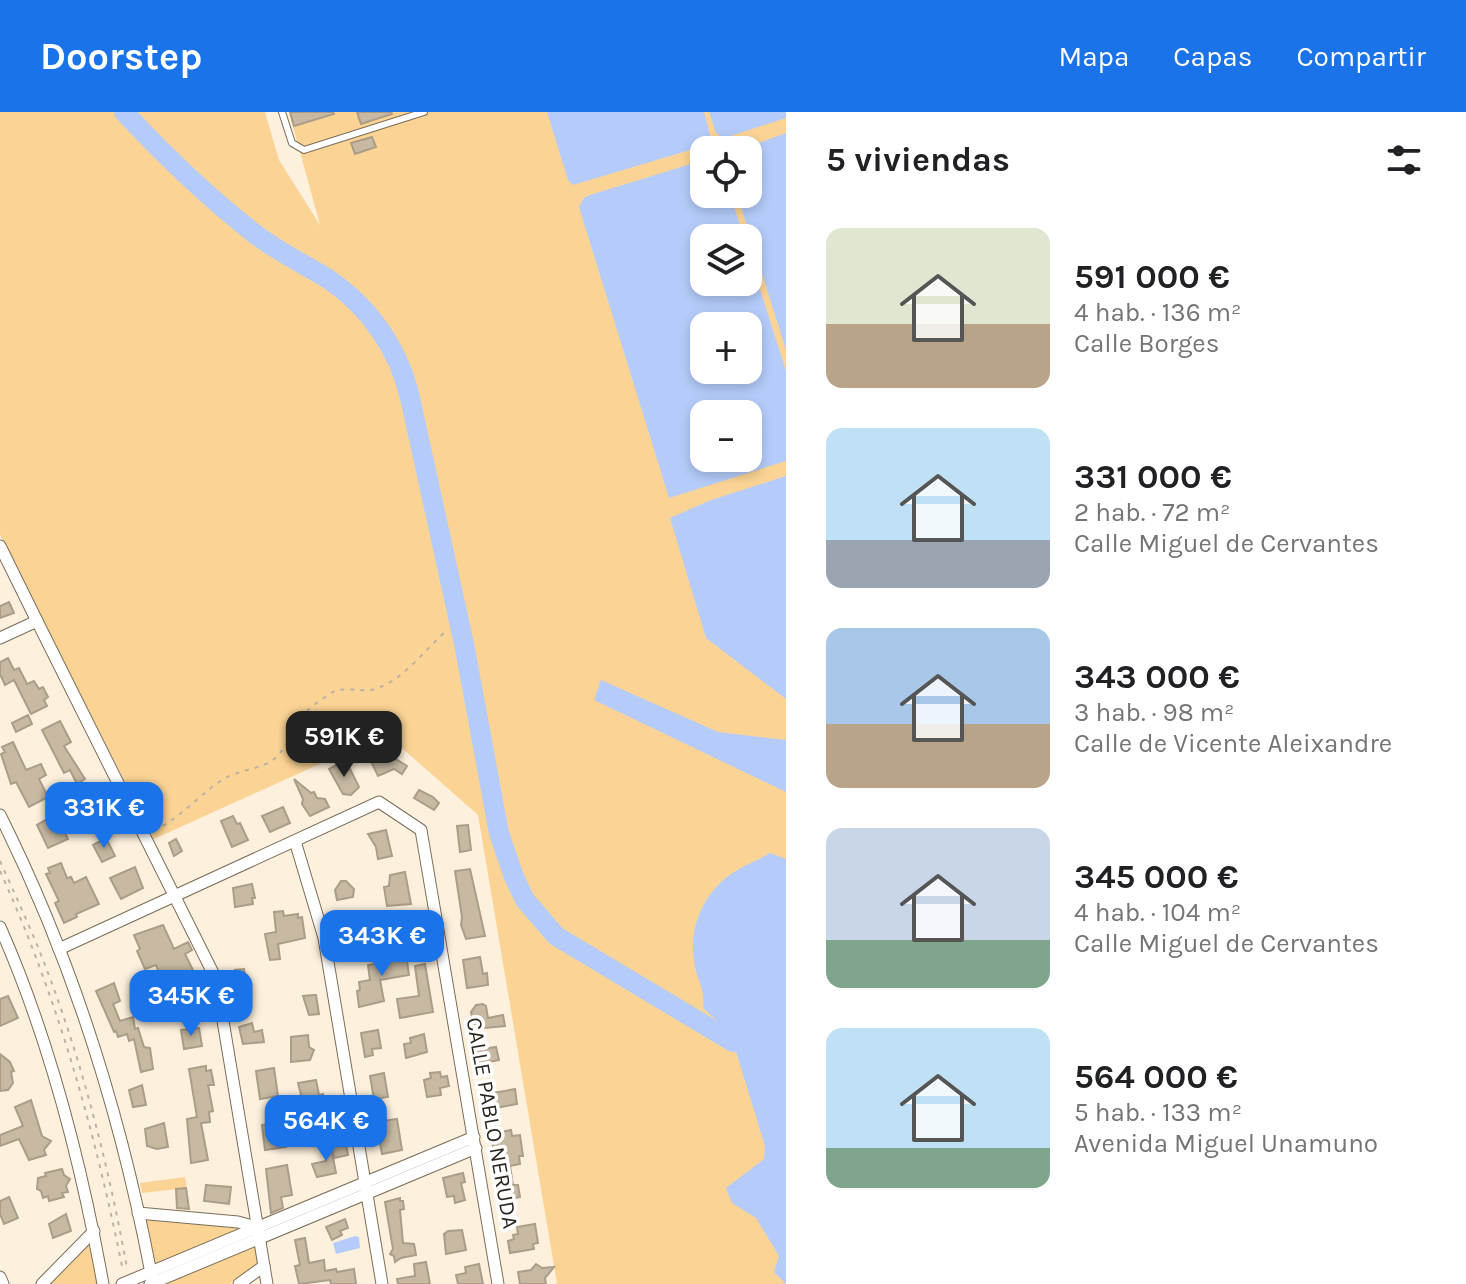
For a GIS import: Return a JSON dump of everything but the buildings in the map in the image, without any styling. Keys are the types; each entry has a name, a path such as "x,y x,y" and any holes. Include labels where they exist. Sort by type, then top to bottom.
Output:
{"street":[{"path":"0,546 216,979 267,1284"},
{"path":"0,638 37,621"},
{"name":"CALLE PABLO NERUDA","path":"295,841 379,802 421,830 498,1284"},
{"path":"0,815 35,888 59,949 116,1118 152,1281"},
{"path":"59,949 295,841 324,938 382,1284"},
{"path":"0,927 31,1006 57,1086 94,1231 103,1284"},
{"path":"125,1283 152,1281 475,1142"},
{"path":"138,1213 238,1222 258,1233"},
{"path":"42,1284 94,1231"},
{"path":"239,1284 264,1266"},
{"path":"0,1277 3,1284"}],"lane":[{"path":"282,112 292,143 304,150 424,112"}],"path":[{"path":"145,836 174,820 223,779 271,762 281,752 307,711 336,690 373,690 387,684 402,675 445,632"},
{"path":"0,861 49,976 81,1075 112,1196 125,1283"},
{"path":"0,871 41,967 83,1093 103,1172 125,1283"}],"shaded area":[{"path":"0,112 265,112 279,160 320,225 289,112 786,112 786,1284 557,1284 478,815 386,734 154,839 0,535"},
{"path":"185,1177 187,1188 142,1193 140,1183"},
{"path":"148,1220 237,1228 238,1230 156,1265"},
{"path":"252,1245 258,1263 230,1284 160,1284"},
{"path":"88,1246 91,1247 98,1284 50,1284"}],"water":[{"path":"547,112 704,112 710,135 690,136 690,150 573,185 568,180"},
{"path":"709,112 786,112 786,118 730,136 716,133"},
{"path":"786,133 786,350 762,274 762,224 746,224 741,208 762,208 762,142"},
{"path":"690,164 690,208 734,208 740,224 690,224 690,296 762,296 786,371 786,461 762,469 762,400 690,400 690,472 751,472 669,498 579,207 584,198"},
{"path":"786,476 786,699 706,638 670,518 711,500"},
{"path":"601,680 718,732 786,740 786,792 594,700"},
{"path":"770,853 786,859 786,1284 774,1272 779,1256 756,1218 732,1203 726,1188 764,1159 765,1146 733,1042 727,1030 703,1008 693,948 699,914 718,885 732,873"},
{"path":"412,920 413,932 390,935 389,923"},
{"path":"359,1237 360,1248 336,1254 333,1243"}],"waterway":[{"path":"124,112 187,176 255,234 343,290 370,316 390,347 410,398 464,644 499,833 525,900 556,936 733,1042"}]}
